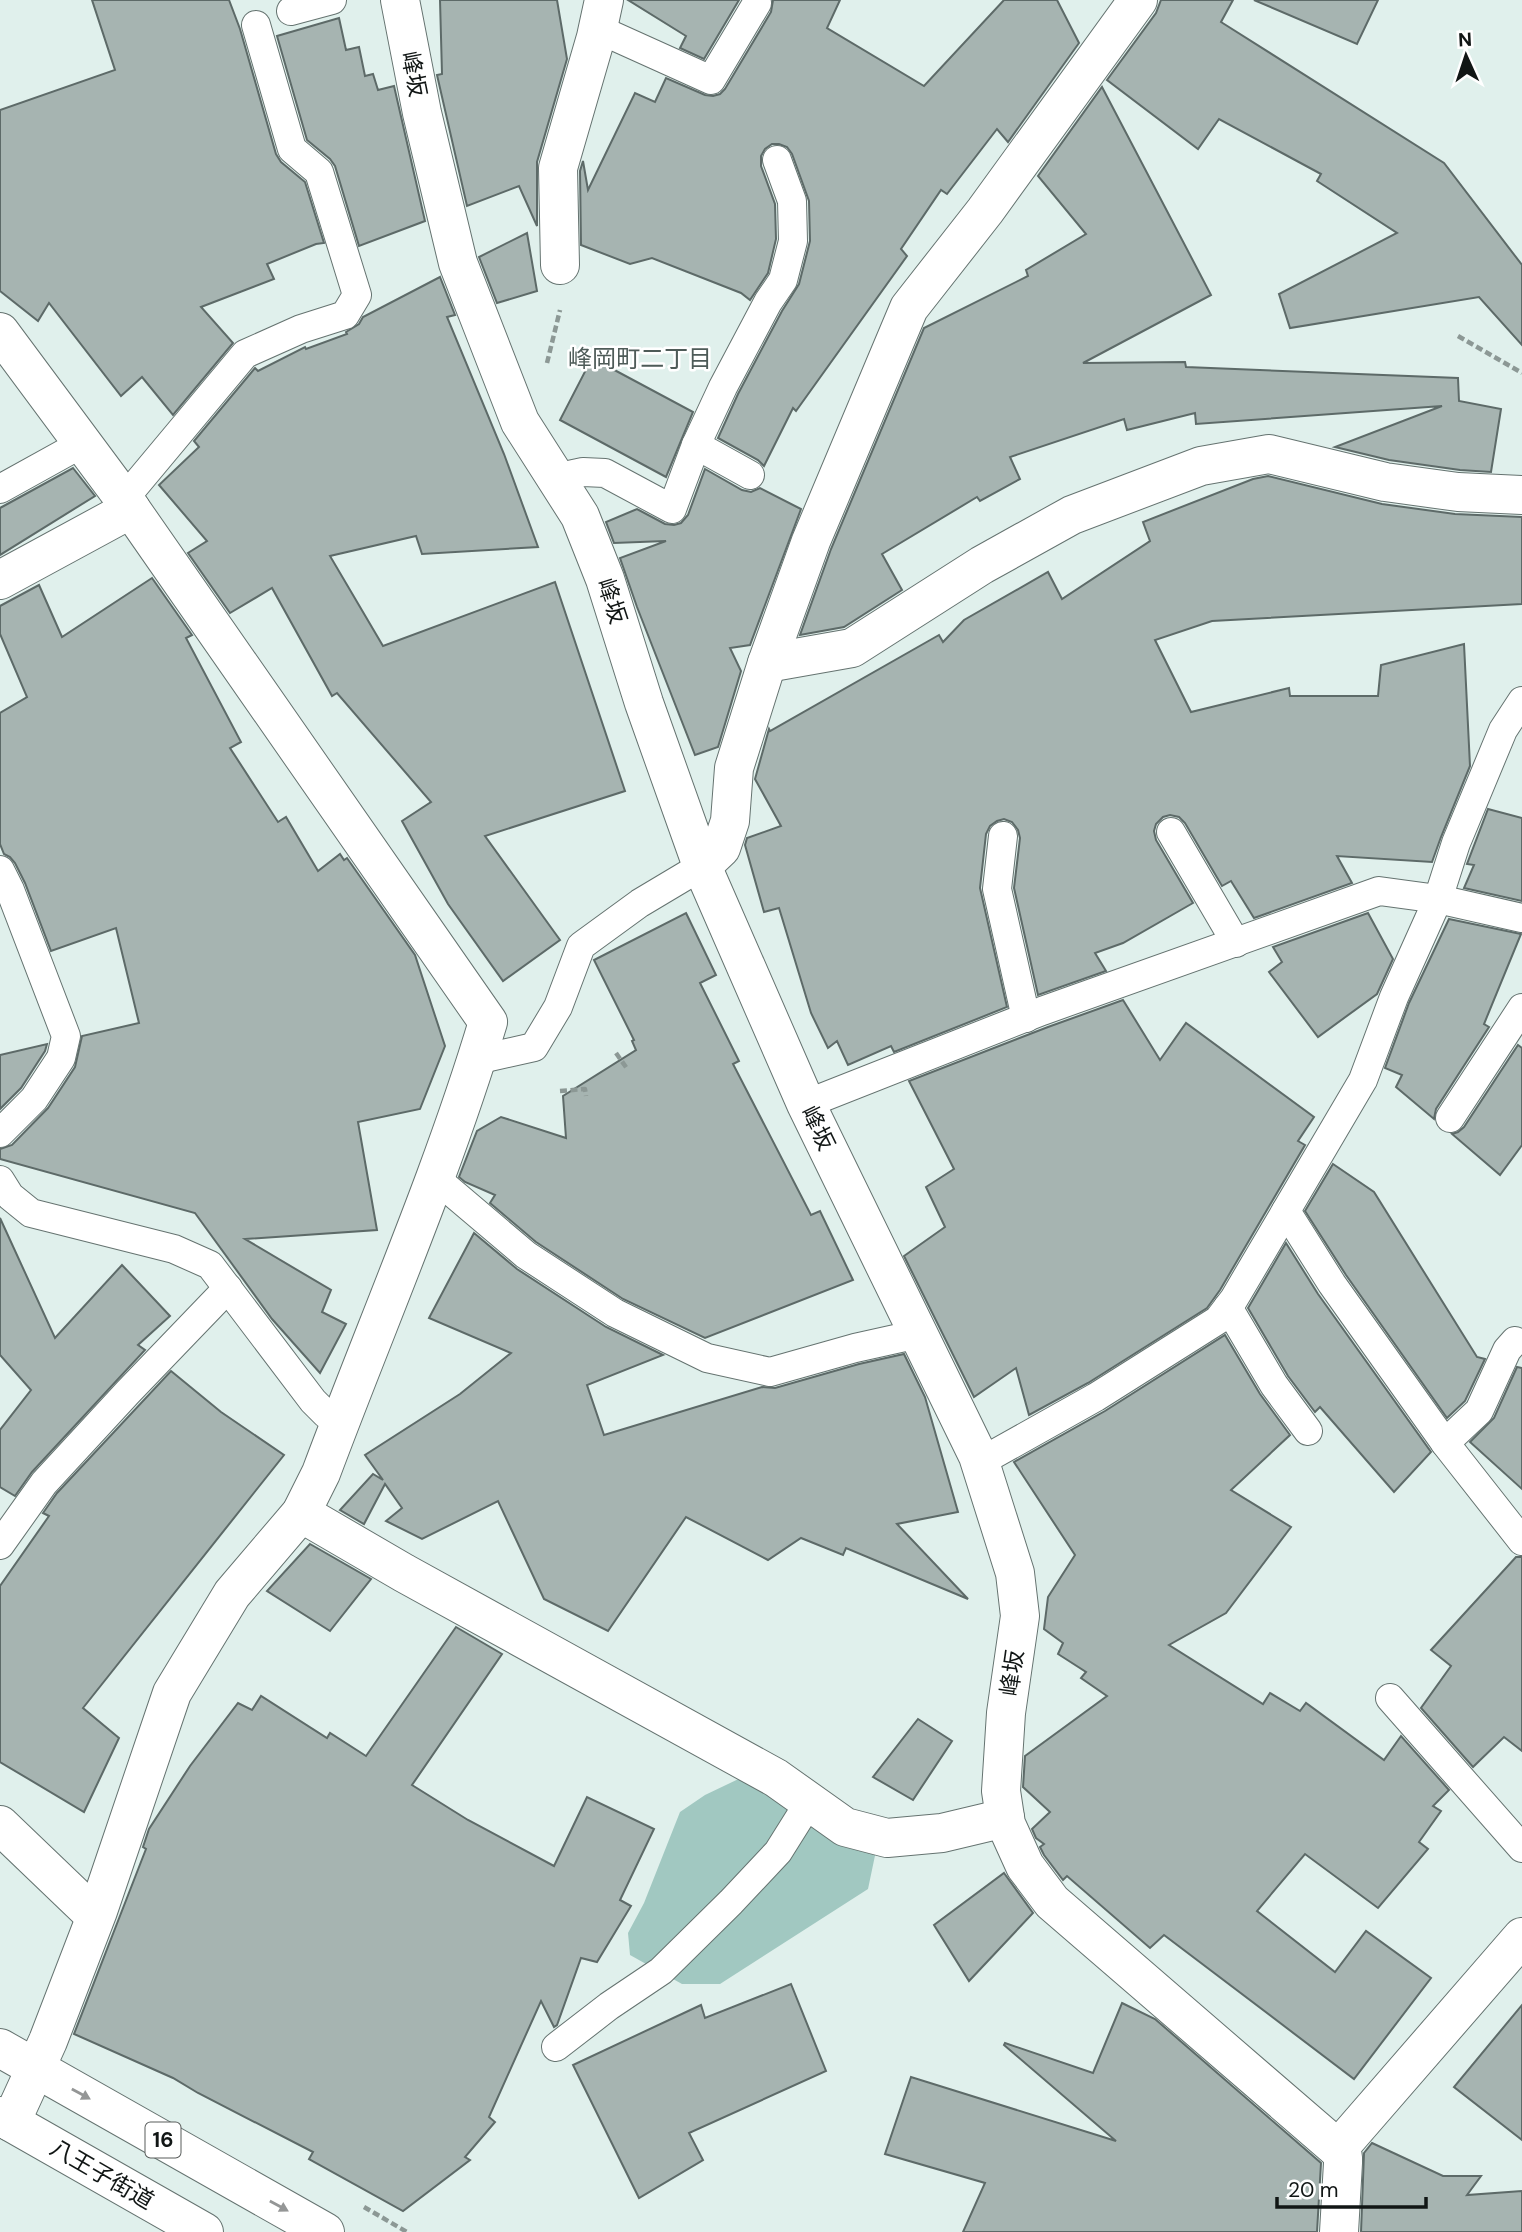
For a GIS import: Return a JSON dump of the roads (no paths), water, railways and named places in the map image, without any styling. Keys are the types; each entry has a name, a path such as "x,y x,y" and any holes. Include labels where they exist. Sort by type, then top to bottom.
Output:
{"main road":[{"name":"峰坂","path":"400,0 422,113 457,263 520,422 580,516 605,579 644,703 702,866 806,1104 980,1462 1015,1573 1020,1616 1006,1713 1000,1791 1006,1824 1026,1866 1052,1902 1338,2149"},
{"path":"702,866 721,848 730,821 734,768 767,663 811,541 909,308 985,211 1138,0"},
{"path":"560,265 558,167 601,15"},
{"path":"0,332 127,504 488,1022 434,1177 321,1473 301,1513 232,1594 172,1693 95,1916 48,2041 5,2119"},
{"path":"767,663 852,649 982,565 1072,514 1201,466 1269,454 1385,482 1458,492 1522,495"},
{"path":"0,580 127,504"},
{"path":"301,1513 404,1573 776,1777 845,1827 887,1838 942,1833 1005,1818"},
{"path":"0,1825 95,1916"},
{"path":"1339,2232 1343,2163 1338,2149 1522,1937"},
{"name":"16","path":"0,2049 325,2232"},
{"name":"八王子街道","path":"5,2119 204,2232"}],"lane":[{"path":"291,11 332,0"},
{"path":"601,15 710,80 757,3"},
{"path":"127,504 245,354 301,329 345,315 357,295 319,172 292,149 256,24"},
{"path":"555,478 583,471 605,473 672,509 696,445 755,326 783,280 793,241 792,201 777,160"},
{"path":"0,489 83,443"},
{"path":"696,445 750,475"},
{"path":"980,1462 1107,1390 1218,1320 1228,1307 1363,1080 1394,997 1438,899 1456,843 1503,730 1522,701"},
{"path":"1171,832 1236,943"},
{"path":"1003,836 997,889 1026,1018"},
{"path":"476,1060 534,1046 558,1007 581,946 640,903 702,866"},
{"path":"0,870 65,1035 61,1058 34,1099 0,1133"},
{"path":"806,1104 1042,1011 1379,891 1438,899 1522,918"},
{"path":"1450,1118 1522,1008"},
{"path":"434,1177 537,1262 615,1313 707,1358 770,1372 855,1348 918,1334"},
{"path":"0,1180 10,1196 32,1213 174,1249 210,1265 313,1401 326,1414 340,1422"},
{"path":"1286,1212 1332,1284 1444,1443 1522,1541"},
{"path":"0,1545 44,1483 228,1288"},
{"path":"1228,1307 1274,1385 1308,1431"},
{"path":"1444,1443 1479,1412 1503,1357 1515,1341"},
{"path":"1390,1698 1522,1848"},
{"path":"556,2047 661,1970 778,1852 810,1801"}],"district":[{"name":"峰岡町二丁目","path":"640,358"}]}
